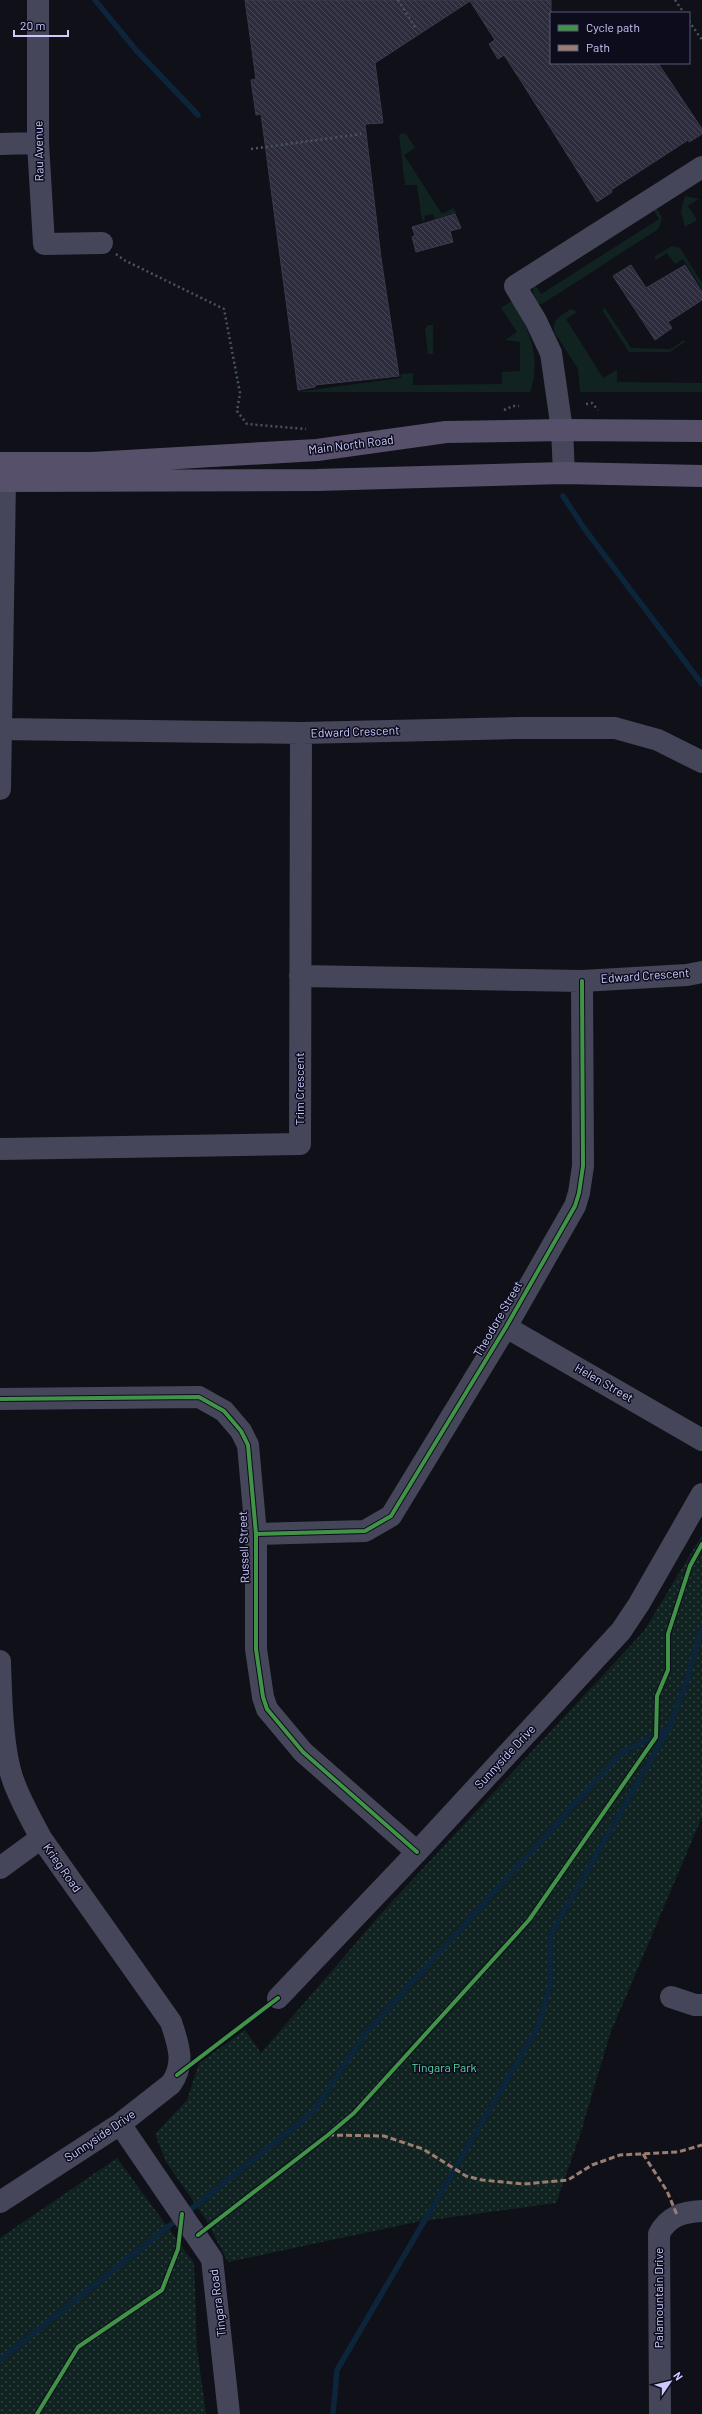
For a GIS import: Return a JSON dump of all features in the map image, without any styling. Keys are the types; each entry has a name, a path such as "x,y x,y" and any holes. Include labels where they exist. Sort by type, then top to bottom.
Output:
{"main road":[{"name":"Main North Road","path":"1,476 33,463 92,463 318,450 446,432 562,430 702,431"},
{"path":"1,476 324,480 564,473 702,476"}],"street":[{"name":"Rau Avenue","path":"38,0 38,143 44,244 102,243"},
{"path":"0,144 38,143"},
{"path":"564,473 562,430 551,353 536,321 515,286 702,168"},
{"path":"0,789 2,730 1,476"},
{"name":"Edward Crescent","path":"2,730 301,733 518,728 615,728 658,740 702,762"},
{"name":"Trim Crescent","path":"0,1149 300,1144 301,733"},
{"name":"Edward Crescent","path":"300,976 582,981 687,975 702,972"},
{"name":"Theodore Street","path":"256,1534 365,1531 391,1516 506,1327 580,1193 583,1166 582,981"},
{"name":"Helen Street","path":"506,1327 702,1440"},
{"name":"Russell Street","path":"0,1399 199,1397 224,1411 241,1431 248,1445 256,1534 256,1649 263,1696 267,1709 302,1752 417,1852"},
{"name":"Sunnyside Drive","path":"278,1998 417,1852 621,1631 639,1604 702,1494"},
{"name":"Krieg Road","path":"0,1661 1,1700 12,1779 41,1838 171,2022 181,2054"},
{"path":"0,1868 41,1838"},
{"path":"671,1997 695,2005 702,2005"},
{"name":"Sunnyside Drive","path":"0,2202 120,2124 171,2084 177,2075 181,2054"},
{"name":"Tingara Road","path":"120,2124 212,2259 230,2414"},
{"name":"Palamountain Drive","path":"660,2414 659,2234 667,2222 677,2215 702,2211"}],"path":[{"path":"398,0 416,28"},
{"path":"675,0 683,12"},
{"path":"690,22 702,40"},
{"path":"251,150 361,134"},
{"path":"102,243 124,260 224,309 240,392 237,411 247,424"}],"green space":[{"path":"402,133 406,134 415,148 404,155 442,214 453,208 457,213 435,219 433,214 424,216 425,220 422,221 417,185 405,185 399,135"},
{"path":"685,196 699,199 688,206 697,220 685,227 681,211"},
{"path":"655,206 662,217 660,226 657,230 542,304 536,303 532,287 534,283 541,294 659,219 652,208"},
{"path":"672,246 680,248 702,283 702,289 683,259 675,264 667,253 656,260 654,257"},
{"path":"513,300 529,333 532,344 535,368 530,392 296,392 401,378 401,374 413,373 413,385 502,384 502,372 520,371 520,342 505,340 517,332 501,308"},
{"path":"605,308 631,348 671,349 684,340 685,342 670,352 629,352 602,310"},
{"path":"571,309 577,312 566,319 603,378 617,370 617,382 702,383 702,392 580,392 578,369 555,333 554,328 555,321"},
{"path":"428,325 433,325 433,354 428,354 425,329"},
{"name":"Tingara Park","path":"702,1535 702,1817 610,2034 580,2135 556,2203 416,2222 228,2262 205,2218 166,2162 155,2134 187,2100 199,2063 245,2030 261,2053 386,1908 644,1631"},
{"path":"117,2158 194,2263 197,2349 206,2414 0,2414 0,2238"}],"building":[{"path":"245,0 551,0 550,64 659,64 702,129 702,134 689,142 688,140 611,190 612,192 597,202 504,55 498,59 489,44 495,40 470,1 375,63 383,123 365,124 381,258 399,376 315,385 315,387 298,390 261,114 256,115 251,80 256,79"},
{"path":"455,214 461,228 450,231 453,242 416,252 412,237 415,236 412,227"},
{"path":"631,265 646,288 685,265 702,292 702,300 668,322 672,328 655,340 613,276"}],"waterway":[{"path":"95,0 136,50 198,115"},
{"path":"563,496 586,531 702,684"},
{"path":"333,2414 337,2370 538,2027 550,1986 551,1934 669,1728 687,1680 702,1628"},
{"path":"186,2213 313,2112 365,2034 620,1754 669,1728"},
{"path":"0,2360 179,2218"}],"marked path":[{"path":"328,2135 384,2136 423,2149 466,2176 482,2180 524,2184 568,2180 592,2165 620,2155 678,2152 702,2145"},
{"path":"643,2154 667,2191 677,2215"}],"cycle path":[{"path":"256,1534 365,1531 391,1516 506,1327 575,1206 579,1193 583,1166 582,981"},
{"path":"0,1399 199,1397 224,1411 241,1431 248,1445 256,1534 256,1649 263,1697 267,1709 303,1752 417,1852"},
{"path":"198,2235 328,2135 354,2113 529,1920 656,1737 657,1696 668,1670 668,1634 690,1566 702,1544"},
{"path":"177,2075 278,1998"},
{"path":"37,2414 78,2347 162,2290 178,2249 182,2214"}]}
